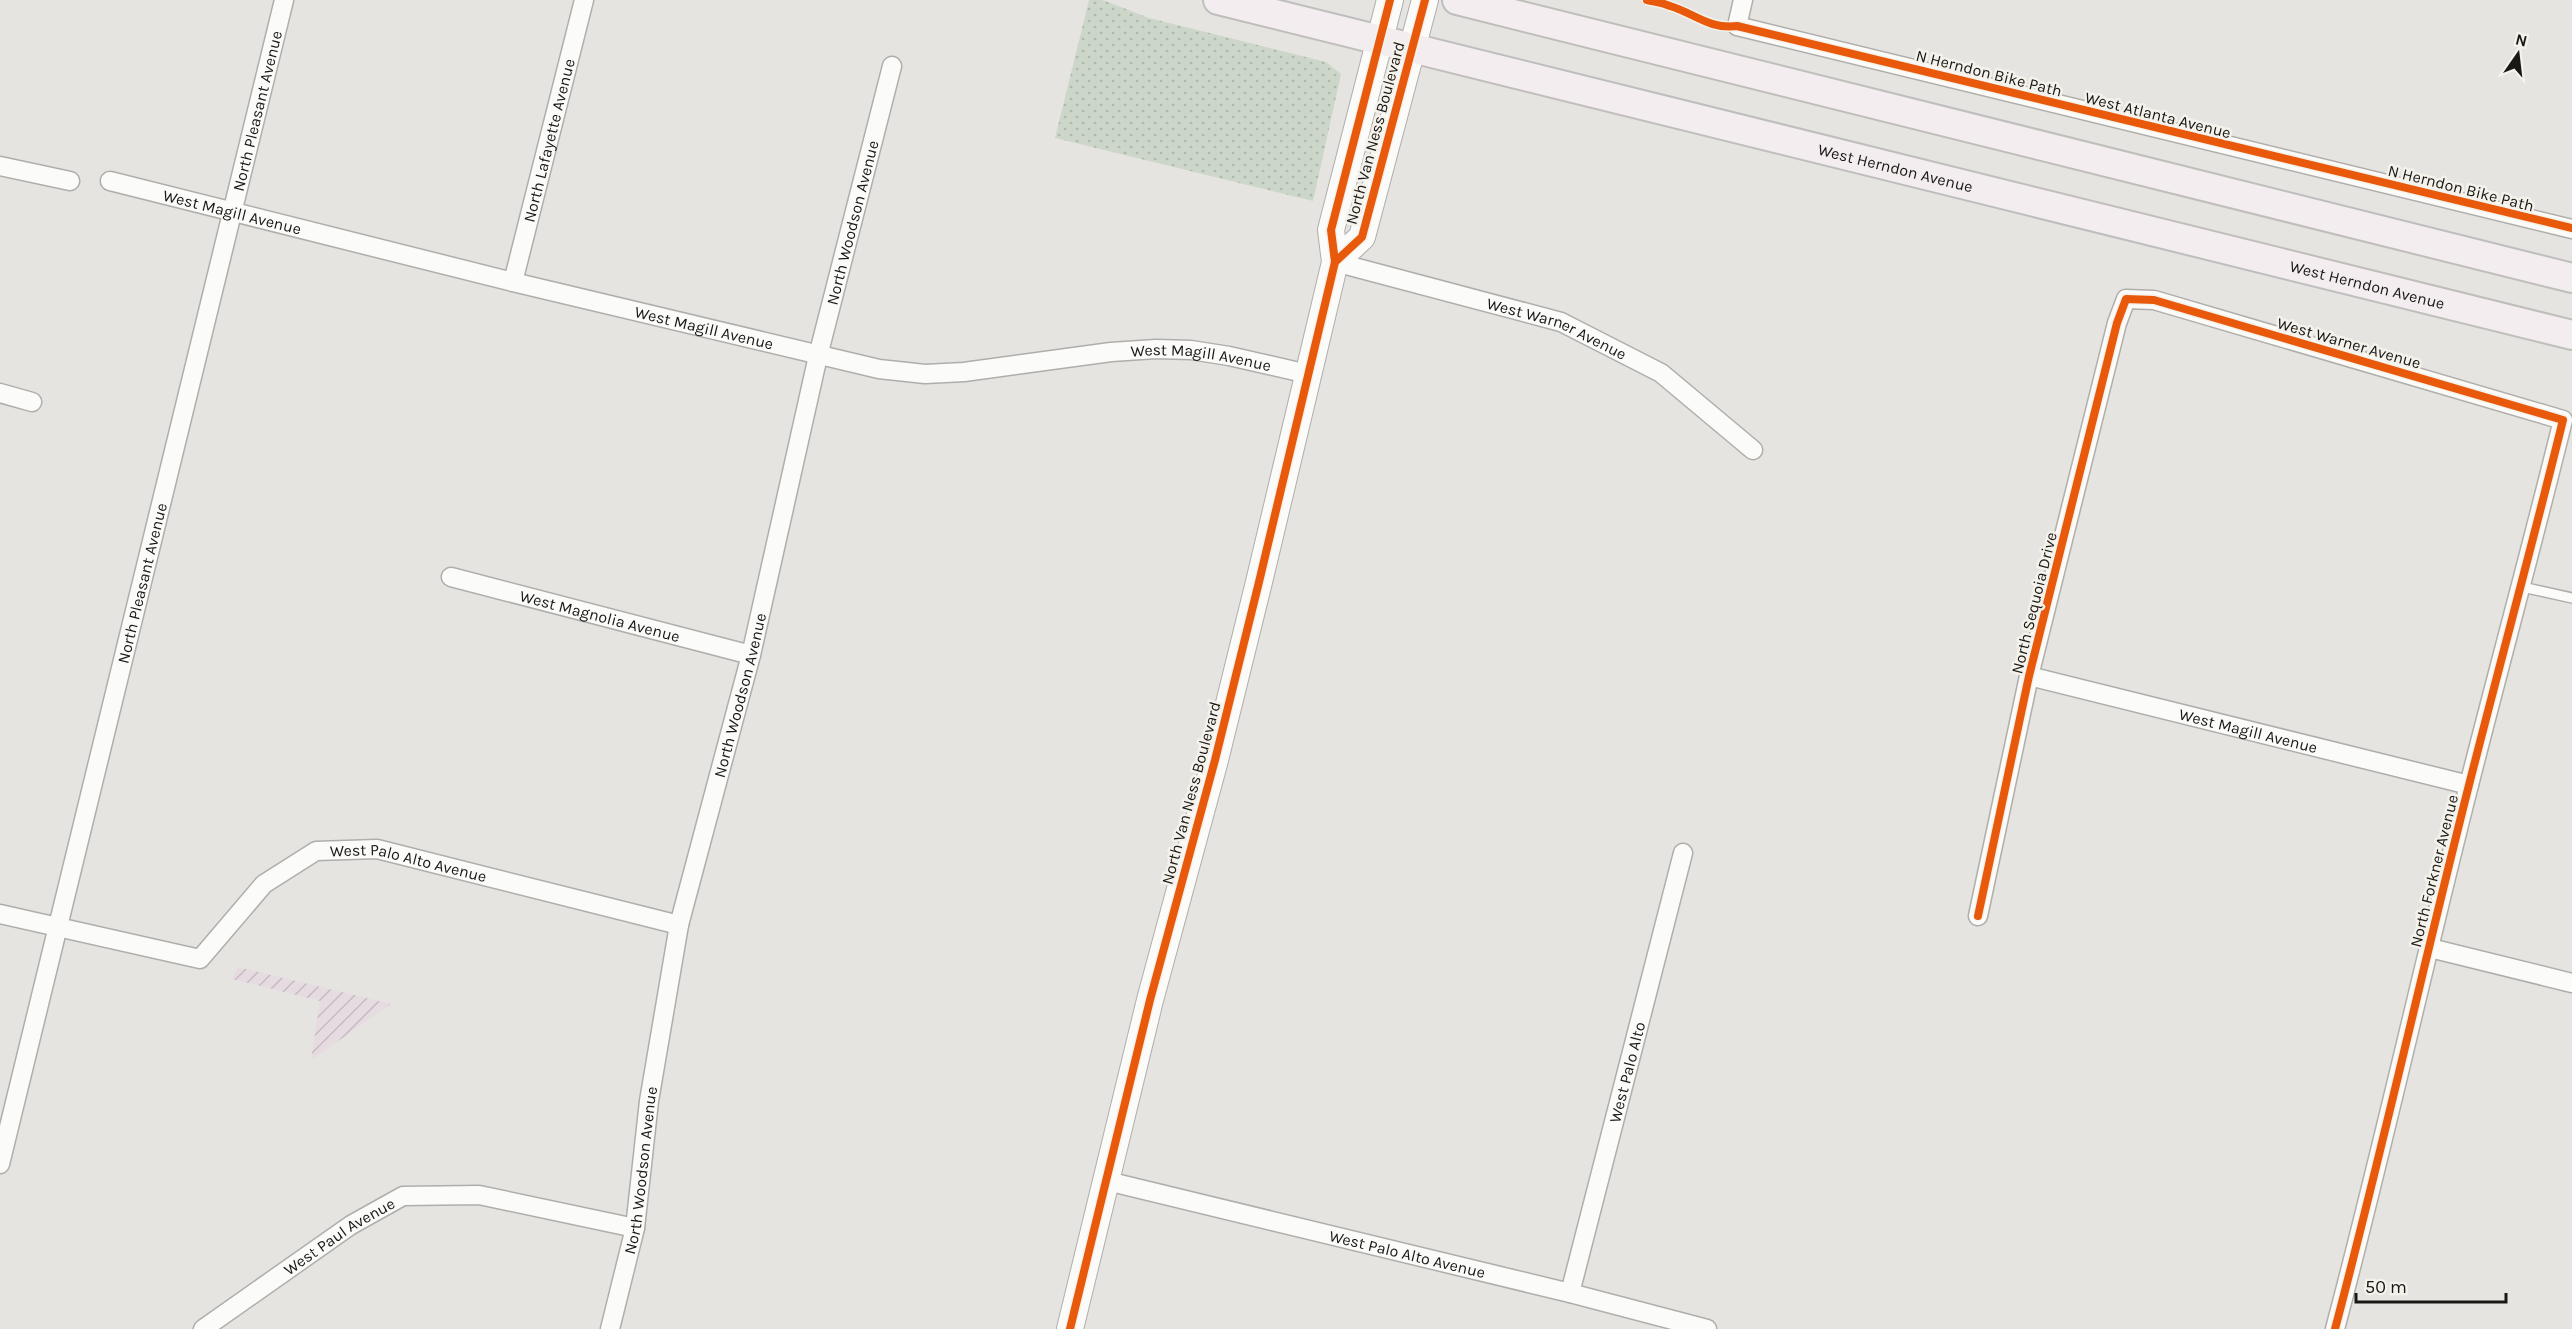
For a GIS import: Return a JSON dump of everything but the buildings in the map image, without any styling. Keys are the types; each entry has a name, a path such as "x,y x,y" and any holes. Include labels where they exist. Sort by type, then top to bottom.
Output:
{"main road":[{"name":"West Herndon Avenue","path":"1218,0 2572,335"},
{"path":"1457,0 2572,278"}],"street":[{"name":"North Pleasant Avenue","path":"0,1164 284,0"},
{"name":"North Lafayette Avenue","path":"513,282 584,0"},
{"name":"North Van Ness Boulevard","path":"1070,1329 1150,1000 1215,759 1335,262 1331,230 1390,0"},
{"name":"North Van Ness Boulevard","path":"1335,262 1362,237 1425,0"},
{"name":"West Atlanta Avenue","path":"1743,0 1737,27 2572,229"},
{"name":"North Woodson Avenue","path":"610,1329 634,1228 649,1101 679,924 751,655 818,356 892,66"},
{"path":"0,166 70,182"},
{"name":"West Magill Avenue","path":"110,181 513,282 879,369 925,374 964,372 1111,352 1156,349 1191,350 1229,356 1308,374"},
{"name":"West Warner Avenue","path":"1335,262 1561,322 1661,373 1753,450"},
{"name":"West Warner Avenue","path":"2126,299 2154,300 2563,420"},
{"name":"North Sequoia Drive","path":"1977,916 2029,676 2116,323 2126,299"},
{"path":"0,393 32,402"},
{"name":"North Forkner Avenue","path":"2336,1329 2469,785 2522,587 2563,420"},
{"name":"West Magnolia Avenue","path":"451,578 751,655"},
{"name":"West Magill Avenue","path":"2029,676 2469,785"},
{"name":"West Palo Alto Avenue","path":"0,914 200,959 264,884 316,851 377,849 679,924"},
{"name":"West Palo Alto","path":"1570,1293 1683,853"},
{"path":"2430,948 2572,983"},
{"name":"West Palo Alto Avenue","path":"1107,1181 1570,1293 1707,1329"},
{"name":"West Paul Avenue","path":"203,1329 351,1225 403,1196 479,1195 634,1228"}],"lane":[{"path":"2522,587 2572,598"}],"shaded area":[{"path":"238,967 391,1004 311,1060 320,1001 232,979"}],"green space":[{"path":"1089,0 1103,0 1149,18 1326,62 1341,74 1313,201 1055,138"}],"cycle path":[{"path":"1070,1329 1150,1000 1215,760 1259,582 1335,262 1331,230 1390,0"},
{"path":"1335,262 1362,237 1425,0"},
{"name":"N Herndon Bike Path","path":"1647,0 1679,9 1718,25 1737,26 2572,228"},
{"path":"1978,916 2029,676 2117,323 2126,299 2154,300 2563,420 2469,785 2335,1329"}]}
